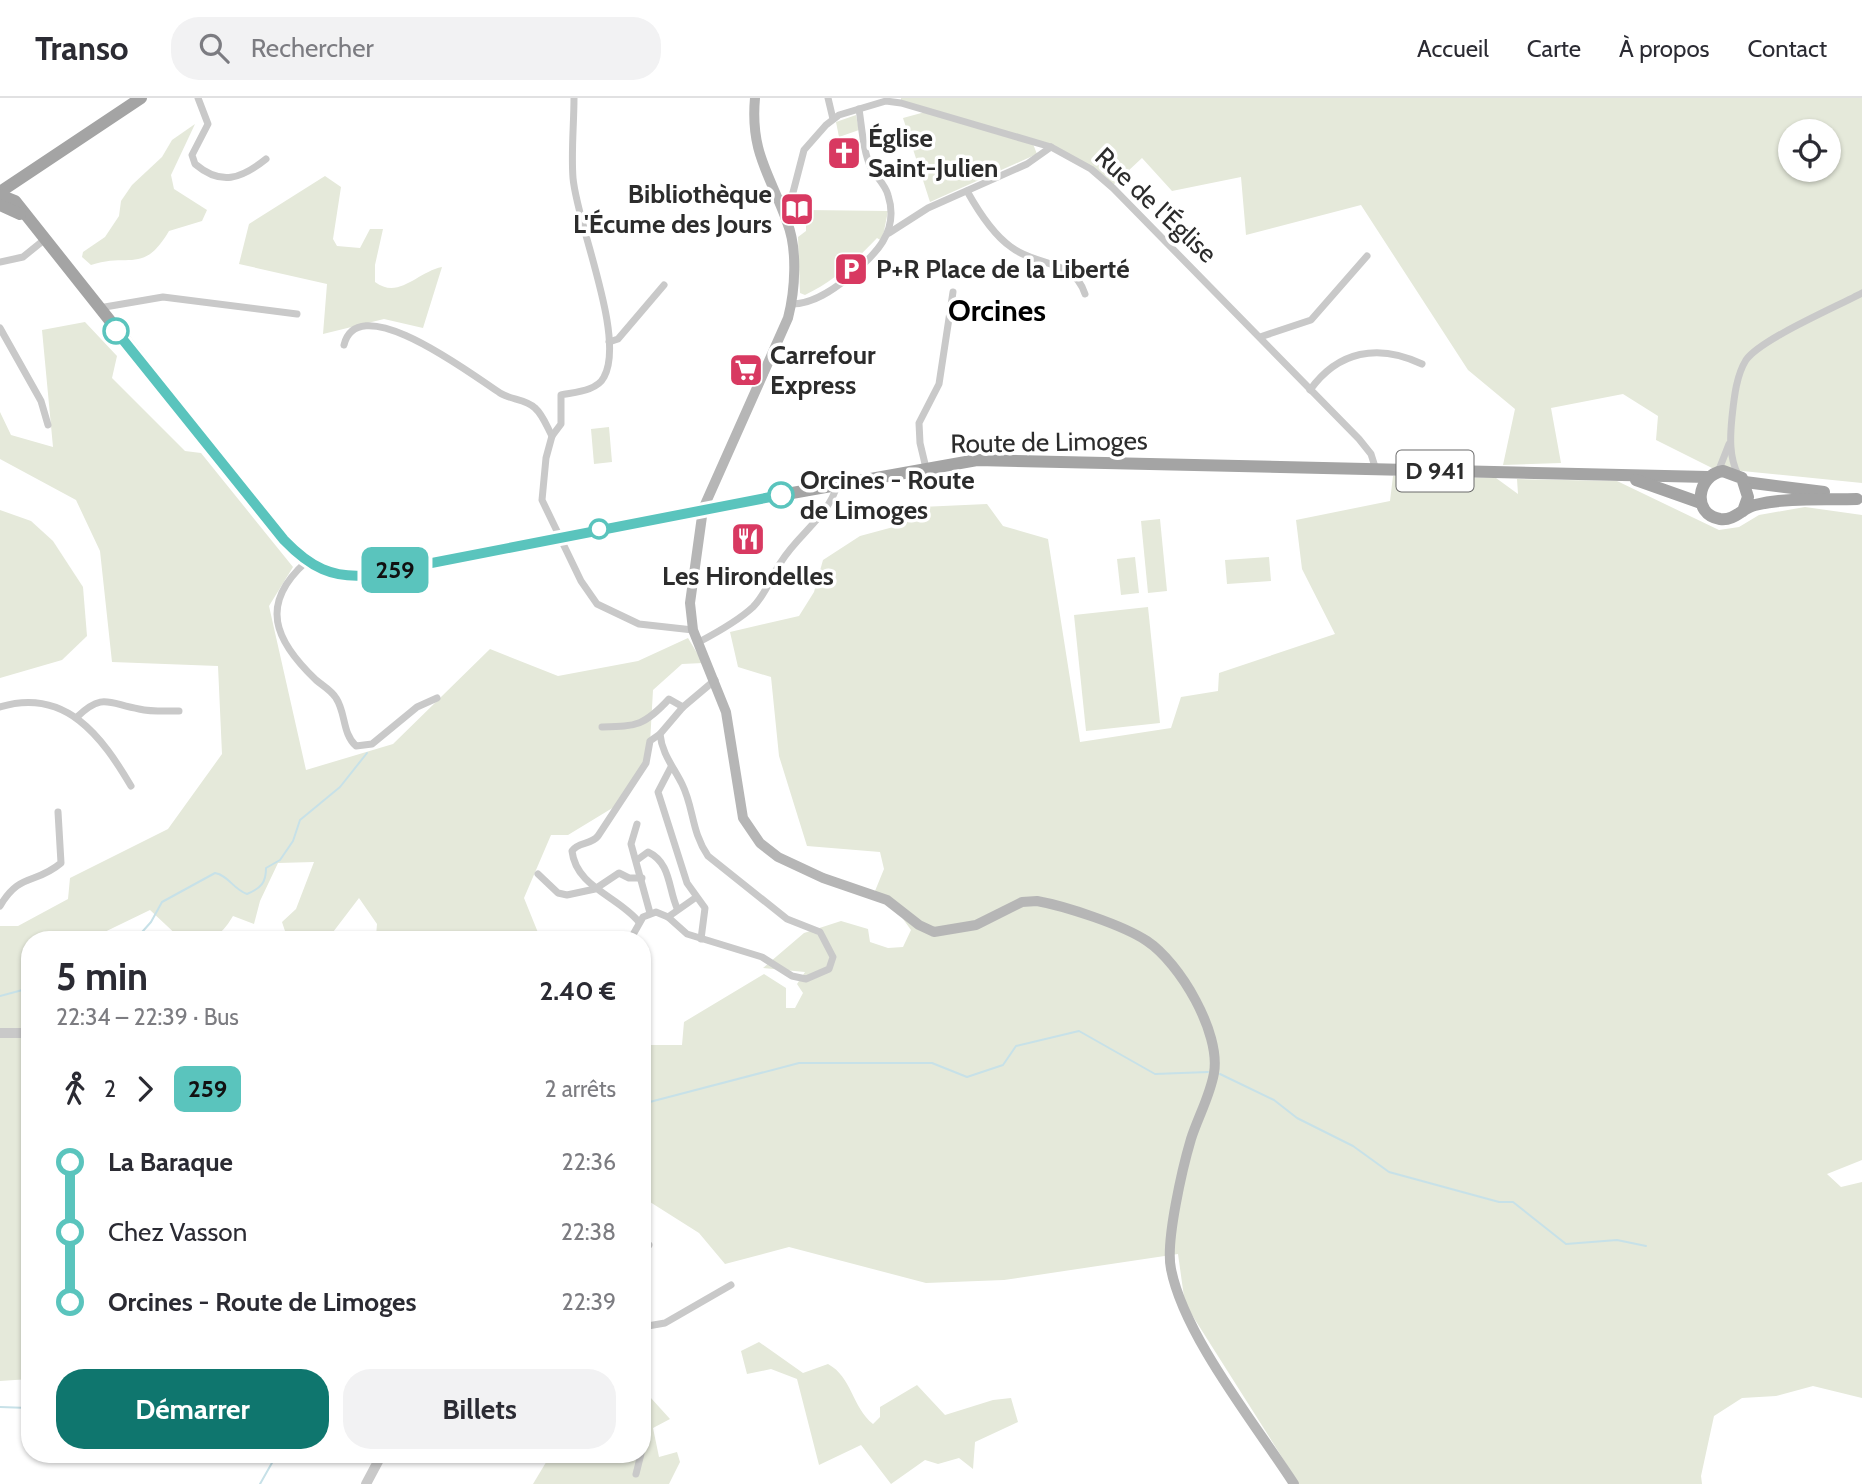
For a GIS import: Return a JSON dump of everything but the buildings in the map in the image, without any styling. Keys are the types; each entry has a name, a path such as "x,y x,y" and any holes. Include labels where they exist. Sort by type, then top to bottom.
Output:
{"main road":[{"path":"4,199 14,194 18,186 141,98"},
{"path":"755,98 757,151 791,237 792,304 703,509 690,603 693,630 726,712 743,818 755,837 778,858 823,878 887,900 919,925 934,932 976,925 1022,902 1051,903 1147,941 1183,980 1208,1028 1214,1061 1211,1083 1191,1140 1177,1205 1170,1266 1180,1303 1196,1334 1294,1484"},
{"path":"4,199 77,143"},
{"name":"Route de Limoges","path":"4,199 29,220 284,540 306,562 328,574 362,576 703,509 977,460 1713,475"},
{"name":"Route de Limoges","path":"1616,474 1702,503"},
{"path":"1713,475 1860,500 1791,499 1751,505 1728,519 1720,519 1706,511 1700,489 1713,475"},
{"path":"1741,478 1748,497 1743,511"}],"street":[{"path":"198,98 208,124 192,155 195,164 214,177 238,177 266,159"},
{"path":"574,98 573,180 603,304 609,360 604,377 589,389 561,395 561,424 552,436 543,475 542,500 562,537 575,570 597,604 639,624 693,630"},
{"path":"783,213 790,204 804,150 833,119 828,98"},
{"name":"Rue de l'Église","path":"833,119 875,101 901,103 1051,147 1080,161 1112,186 1359,439 1371,454 1376,470"},
{"path":"792,304 803,303 839,286 884,243 889,233 891,209 888,193 868,159 859,109"},
{"path":"889,233 928,208 1027,164 1051,147"},
{"path":"967,191 1006,243 1045,265 1069,271 1080,279 1084,294"},
{"path":"1,261 23,257 44,240"},
{"path":"1260,337 1311,320 1367,256"},
{"path":"609,342 618,339 664,285"},
{"path":"926,468 919,423 939,384 953,292"},
{"path":"1741,478 1732,464 1730,440 1738,381 1747,359 1767,343 1862,293"},
{"path":"99,309 106,305 163,297 297,314"},
{"path":"345,345 347,334 353,329 375,324 433,348 504,396 533,405 552,436"},
{"path":"0,328 41,401 48,425"},
{"path":"1310,390 1324,371 1338,360 1386,353 1405,356 1422,364"},
{"path":"1713,475 1730,440"},
{"path":"699,642 750,611 762,598 789,549 827,510 837,485"},
{"path":"306,562 284,589 276,605 276,618 281,634 294,654 338,700 350,741 356,747 372,744 417,707 437,698"},
{"path":"639,922 627,908 595,889 576,869 572,851 593,842 598,836 646,764 650,741 660,734 683,707 715,680"},
{"path":"602,727 640,725 649,720 669,699 683,707"},
{"path":"77,717 96,702 107,701 135,709 179,711"},
{"path":"0,707 40,705 77,717 104,741 131,786"},
{"path":"650,913 668,917 687,934 762,957 792,976 806,979 829,969 833,957 820,932 787,919 708,856 692,823 682,785 671,767 660,734"},
{"path":"671,767 658,792 687,883 695,898 705,908 701,939"},
{"path":"0,906 11,888 20,881 51,871 61,863 58,812"},
{"path":"637,824 631,844 650,913"},
{"path":"637,860 648,852 660,859 670,877 670,889 677,908"},
{"path":"538,874 558,893 567,895 595,889 618,873 629,878 642,878"},
{"path":"668,917 677,908 695,898"},
{"path":"634,931 639,922 650,913"},
{"path":"0,1033 21,1033"},
{"path":"651,1325 665,1323 731,1285"},
{"path":"366,1484 377,1463"},
{"path":"636,1474 639,1463"}],"shaded area":[{"path":"901,98 1862,98 1862,483 1712,468 1656,440 1658,416 1623,394 1551,408 1561,463 1503,465 1515,409 1468,370 1361,205 1246,235 1241,177 1172,191 1142,158 1112,186 1069,154 901,103"},
{"path":"925,112 1033,144 1037,154 930,202 903,118"},
{"path":"856,115 859,130 839,137 836,122"},
{"path":"195,124 171,175 174,189 207,210 202,221 169,231 160,245 143,258 91,265 82,257 83,252 105,237 119,216 121,201 132,185 162,157 172,140"},
{"path":"325,176 341,187 333,239 337,246 360,248 370,229 383,229 375,265 375,282 392,288 442,267 423,328 384,319 323,334 327,284 239,264 249,224"},
{"path":"806,210 888,211 882,241 877,238 843,270 805,295 800,293 798,237 806,231"},
{"path":"85,322 117,356 112,378 185,451 201,453 293,567 269,606 306,770 393,744 490,649 558,676 638,661 688,638 703,663 682,664 653,690 649,761 619,804 568,835 551,835 524,898 537,931 376,931 377,924 359,898 334,931 285,931 282,922 296,909 314,862 278,863 260,901 254,924 233,916 222,931 172,931 150,910 107,931 21,931 21,1380 0,1381 0,926 18,926 68,899 70,878 168,829 222,754 218,666 112,662 100,551 76,500 0,459 0,412 11,435 53,447 42,330"},
{"path":"609,427 612,462 594,464 591,429"},
{"path":"1393,476 1496,478 1518,494 1517,479 1617,481 1719,530 1739,527 1759,515 1805,507 1862,515 1862,1160 1827,1174 1841,1187 1862,1182 1862,1398 1813,1386 1776,1396 1742,1398 1714,1416 1701,1476 1702,1484 1299,1484 1185,1304 1178,1254 1004,1280 926,1283 789,1247 725,1264 699,1233 651,1203 651,1045 682,1045 684,1022 764,974 786,988 786,1008 795,1008 803,993 797,984 805,972 763,968 804,933 841,921 868,929 870,942 888,948 903,947 911,930 898,912 875,891 884,869 880,852 807,846 779,756 771,677 738,667 730,632 799,616 814,592 823,560 860,536 897,526 899,508 987,504 1003,526 1048,539 1080,742 1171,728 1181,697 1218,691 1219,673 1335,634 1302,569 1296,520 1390,501"},
{"path":"0,510 31,521 53,541 83,587 87,636 62,660 0,678"},
{"path":"1160,519 1167,591 1148,593 1141,521"},
{"path":"1135,557 1139,593 1121,595 1117,559"},
{"path":"1269,557 1271,581 1227,584 1225,560"},
{"path":"1148,607 1160,723 1086,731 1074,615"},
{"path":"759,1342 803,1373 828,1364 842,1376 860,1409 873,1424 880,1417 880,1407 917,1385 945,1415 993,1400 1011,1398 1018,1422 975,1442 973,1469 959,1458 938,1464 925,1460 891,1484 861,1445 819,1465 797,1379 771,1369 747,1374 741,1351"},
{"path":"651,1398 670,1419 653,1428 659,1457 677,1452 680,1462 669,1484 533,1484 546,1463 651,1463"}],"waterway":[{"path":"143,931 162,902 215,873 224,876 247,894 259,887 264,881 266,868 280,860 293,841 300,820 340,787 367,753"},
{"path":"0,996 21,990"},
{"path":"651,1102 799,1063 932,1063 967,1077 1003,1065 1016,1046 1079,1031 1155,1074 1208,1072"},
{"path":"1220,1074 1274,1100 1297,1118 1353,1146 1389,1172 1499,1202 1513,1202 1566,1244 1617,1240 1646,1246"},
{"path":"0,1407 21,1408"},
{"path":"260,1484 272,1463"}],"bus line":[{"name":"259","path":"116,331 284,540 306,562 328,574 353,577 370,575 781,495"}],"place":[{"name":"Église Saint-Julien","path":"844,153"},
{"name":"Bibliothèque L'Écume des Jours","path":"797,209"},
{"name":"P+R Place de la Liberté","path":"851,269"},
{"name":"Carrefour Express","path":"746,370"},
{"name":"Orcines - Route de Limoges","path":"781,495"},
{"name":"Les Hirondelles","path":"748,539"}],"district":[{"name":"Orcines","path":"997,311"}]}
